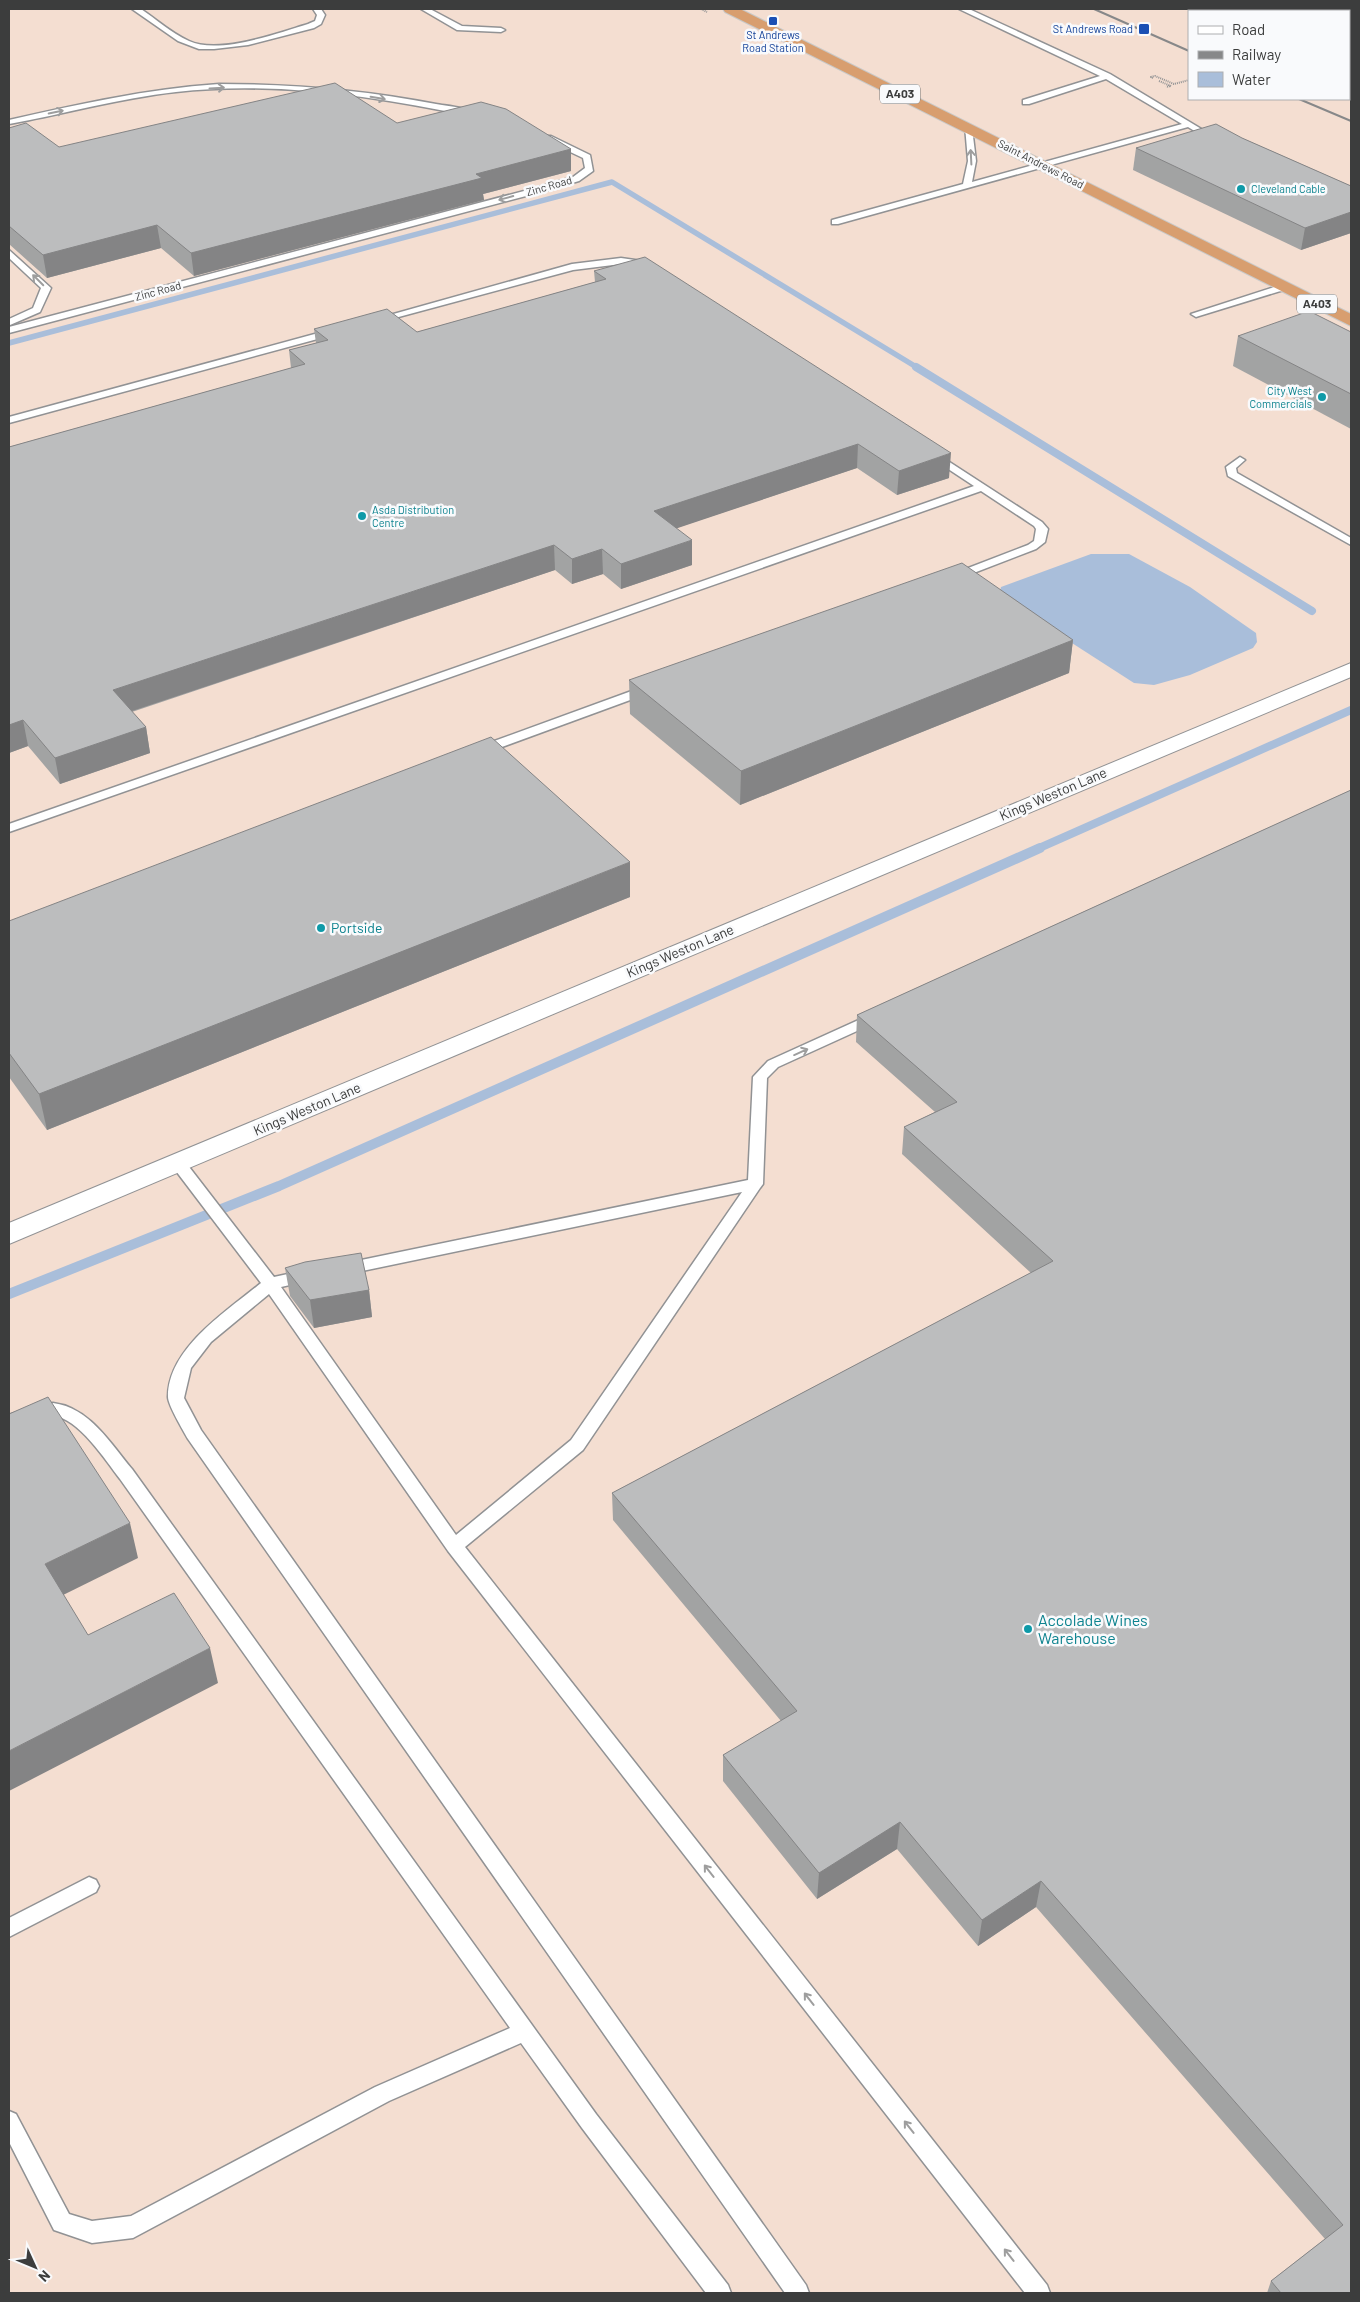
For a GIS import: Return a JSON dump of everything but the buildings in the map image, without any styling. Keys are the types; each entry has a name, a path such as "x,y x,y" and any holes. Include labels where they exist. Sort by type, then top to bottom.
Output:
{"highway":[{"name":"Saint Andrews Road","path":"730,9 1042,164 1351,321"}],"street":[{"name":"Kings Weston Lane","path":"9,1234 1351,669"}],"lane":[{"path":"136,9 188,43 203,48 221,48 311,26 318,22 321,15 317,9"},
{"path":"425,9 460,28 501,30"},
{"path":"963,9 1106,76 1218,142"},
{"path":"1026,102 1106,76"},
{"path":"9,122 134,95 175,90 279,86 314,88 482,116"},
{"path":"835,222 1188,124"},
{"path":"967,185 972,161 968,128"},
{"name":"Zinc Road","path":"9,330 542,189 576,179 590,169 587,157 543,135"},
{"path":"9,253 46,288 37,310 9,323"},
{"path":"362,324 572,267 621,261 645,264 656,269"},
{"path":"1196,314 1284,287"},
{"path":"9,420 343,329"},
{"path":"926,449 1038,524 1042,529 1042,536 1039,542 1024,552 940,582"},
{"path":"1240,460 1231,467 1232,474 1351,542"},
{"path":"9,828 983,487"},
{"path":"466,756 662,684"},
{"path":"454,1546 577,1445 755,1184 760,1077 772,1064 890,1011"},
{"path":"178,1163 270,1284 454,1546 1039,2293"},
{"path":"755,1184 270,1284 205,1338 183,1366 176,1398 194,1434 798,2293"},
{"path":"9,1422 24,1415 57,1410 84,1424 132,1482 589,2121 720,2293"},
{"path":"9,1928 89,1886"},
{"path":"9,2121 62,2222 92,2232 133,2227 382,2094 526,2031"}],"path":[{"path":"701,9 709,13"},
{"path":"1166,84 1151,77 1155,76 1174,84 1188,80"}],"shaded area":[{"path":"9,9 1351,9 1351,2293 9,2293"}],"water":[{"path":"1091,554 1129,554 1190,587 1256,633 1257,642 1253,648 1190,675 1154,685 1134,683 999,596 1001,587"}],"waterway":[{"path":"9,343 612,182 918,368"},
{"path":"916,367 1312,611"},
{"path":"1037,849 1351,710"},
{"path":"9,1294 279,1186 1040,848"}],"railway":[{"path":"1094,9 1188,51"},
{"path":"1301,100 1351,121"}],"place":[{"name":"St Andrews Road Station","path":"773,21"},
{"name":"St Andrews Road","path":"1144,29"},
{"name":"Cleveland Cable","path":"1241,189"},
{"name":"City West Commercials","path":"1322,397"},
{"name":"Asda Distribution Centre","path":"362,516"},
{"name":"Portside","path":"321,928"},
{"name":"Accolade Wines Warehouse","path":"1028,1629"}]}
